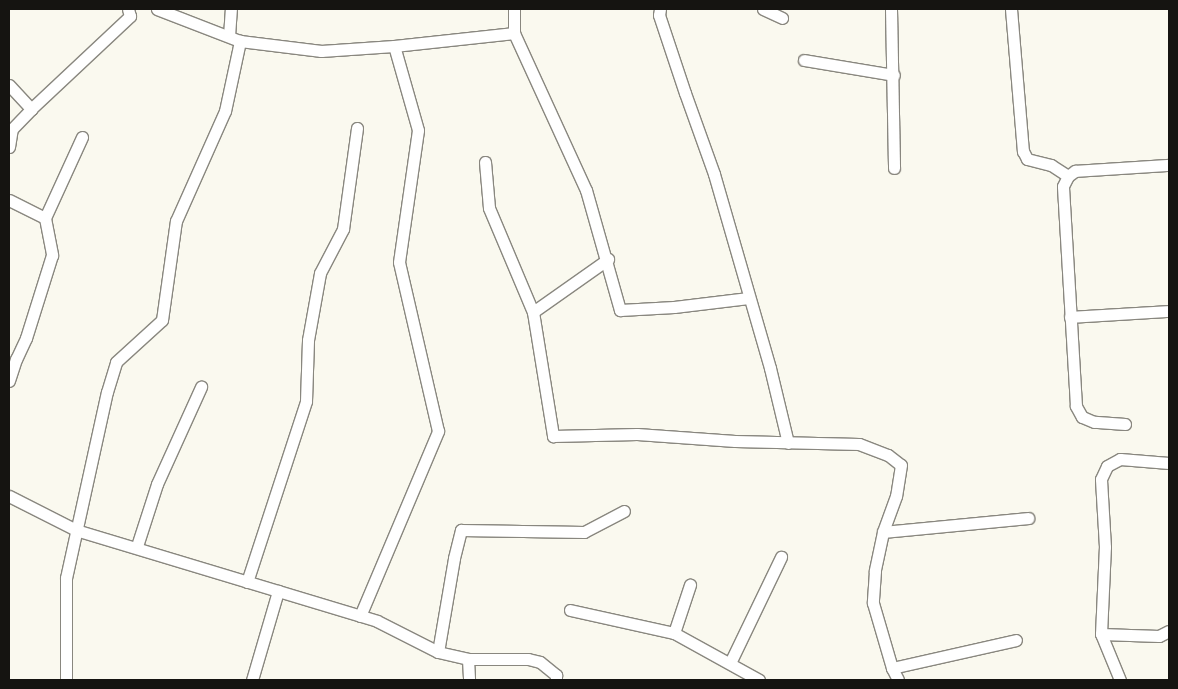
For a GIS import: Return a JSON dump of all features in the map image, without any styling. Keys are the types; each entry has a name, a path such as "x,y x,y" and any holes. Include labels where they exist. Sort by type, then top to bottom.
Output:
{"street":[{"path":"9,147 12,129 130,16 128,9"},
{"path":"157,9 240,40 322,51 394,46 514,33"},
{"path":"229,36 231,9"},
{"path":"514,9 514,33 586,190 608,259 620,310 674,307 748,298"},
{"path":"660,9 660,15 685,93 714,174 748,298 770,368 788,443"},
{"path":"763,9 782,18"},
{"path":"891,9 894,75 894,168"},
{"path":"1011,9 1023,151 1027,159 1051,165 1068,176"},
{"path":"66,680 66,578 116,362 162,320 176,221 225,111 240,40"},
{"path":"360,616 438,431 399,262 418,130 394,46"},
{"path":"804,60 894,75"},
{"path":"9,85 31,109"},
{"path":"247,582 306,401 308,340 320,273 343,229 357,128"},
{"path":"9,381 16,358 26,338 52,255 45,218 82,137"},
{"path":"485,162 489,208 533,312 553,436 637,434 788,443 859,444 888,455 901,465 896,496 883,532 875,571 873,603 892,668 898,680"},
{"path":"1125,424 1094,422 1082,417 1076,406 1063,186 1068,176 1075,171 1169,165"},
{"path":"9,200 45,218"},
{"path":"533,312 608,259"},
{"path":"1070,317 1169,311"},
{"path":"137,546 157,484 201,387"},
{"path":"1120,680 1101,634 1105,547 1101,480 1107,466 1120,459 1169,462"},
{"path":"9,496 76,530 137,546 247,582 312,599 377,620 438,652 468,659 528,659 540,662 556,675 556,680"},
{"path":"438,652 454,558 462,530 584,532 624,511"},
{"path":"883,532 1028,518"},
{"path":"730,663 781,557"},
{"path":"674,633 690,585"},
{"path":"252,680 278,591"},
{"path":"570,610 674,633 730,663 743,677 759,680"},
{"path":"1101,634 1159,636 1169,632"},
{"path":"892,668 1016,640"},
{"path":"468,659 469,680"}]}
